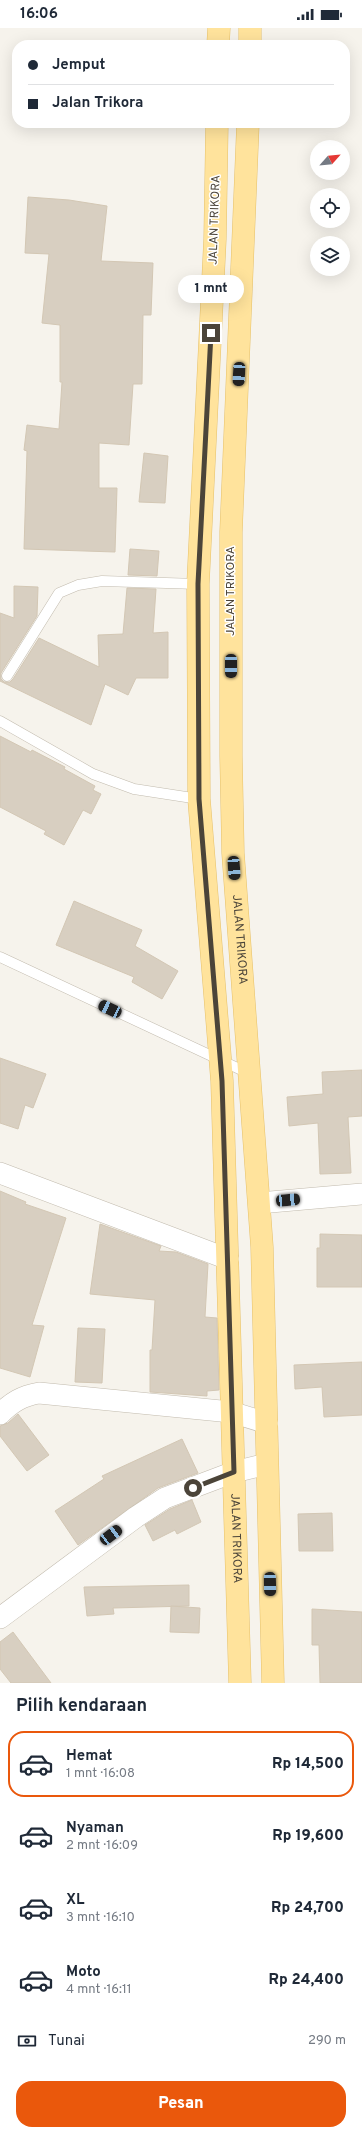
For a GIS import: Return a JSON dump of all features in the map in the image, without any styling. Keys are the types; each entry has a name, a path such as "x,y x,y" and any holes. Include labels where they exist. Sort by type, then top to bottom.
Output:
{"main road":[{"path":"218,40 219,28"},
{"path":"250,28 250,40"},
{"name":"JALAN TRIKORA","path":"217,128 215,239 198,584 199,799 220,1061 228,1259 231,1412 240,1683"},
{"name":"JALAN TRIKORA","path":"248,128 231,532 231,756 233,853 248,1073 262,1246 273,1683"}],"street":[{"path":"0,1173 228,1259"},
{"path":"259,1202 362,1194"},
{"path":"0,1414 9,1404 23,1396 39,1393 231,1412 266,1423"},
{"path":"0,1618 136,1517 165,1498 234,1472 267,1464"}],"lane":[{"path":"7,676 60,594 78,584 102,581 198,584"},
{"path":"0,721 93,774 134,789 199,799"},
{"path":"0,957 248,1073"}],"building":[{"path":"28,197 69,200 107,206 101,261 153,263 151,315 143,315 142,384 133,384 129,445 99,443 99,488 117,488 115,552 24,549 27,451 24,450 27,425 59,429 62,382 60,382 60,325 42,323 49,254 25,253"},
{"path":"144,453 168,456 165,503 139,502"},
{"path":"130,549 159,551 157,576 128,575"},
{"path":"14,586 38,587 37,616 1,673 1,679 4,682 10,682 13,679 39,638 99,667 98,635 123,634 127,588 156,589 153,633 168,632 168,678 136,678 128,695 105,684 91,725 0,681 0,613 14,618"},
{"path":"0,736 65,767 64,769 95,786 93,790 101,794 91,814 83,810 64,845 44,834 46,831 0,807"},
{"path":"74,901 142,930 135,946 178,971 162,999 132,982 134,977 56,945"},
{"path":"0,1058 46,1074 33,1108 25,1105 18,1129 0,1123"},
{"path":"362,1070 362,1116 348,1117 351,1173 320,1174 318,1123 289,1126 287,1097 323,1094 322,1072"},
{"path":"0,1191 26,1202 25,1204 66,1218 32,1325 44,1326 30,1377 0,1368"},
{"path":"100,1224 161,1246 159,1251 176,1252 208,1264 205,1317 217,1318 219,1390 207,1391 207,1396 150,1392 150,1350 152,1350 155,1300 90,1294"},
{"path":"320,1234 362,1235 362,1287 317,1287 317,1248 320,1248"},
{"path":"78,1328 105,1329 102,1383 75,1382"},
{"path":"362,1362 362,1415 324,1417 322,1387 295,1389 294,1365"},
{"path":"18,1414 49,1455 27,1471 0,1436 0,1426 8,1423"},
{"path":"182,1439 198,1473 158,1488 78,1545 55,1511 104,1479 102,1476"},
{"path":"192,1500 201,1522 177,1534 175,1530 153,1541 145,1525 170,1509"},
{"path":"332,1513 333,1551 299,1551 298,1514"},
{"path":"189,1585 189,1606 113,1608 114,1614 87,1616 84,1587"},
{"path":"171,1606 200,1608 199,1633 170,1632"},
{"path":"312,1609 362,1612 362,1683 320,1683 319,1645 312,1645"},
{"path":"13,1632 51,1683 11,1683 0,1669 0,1642"}],"route":[{"path":"193,1488 234,1472 222,1081 199,799 198,584 211,333"}]}
